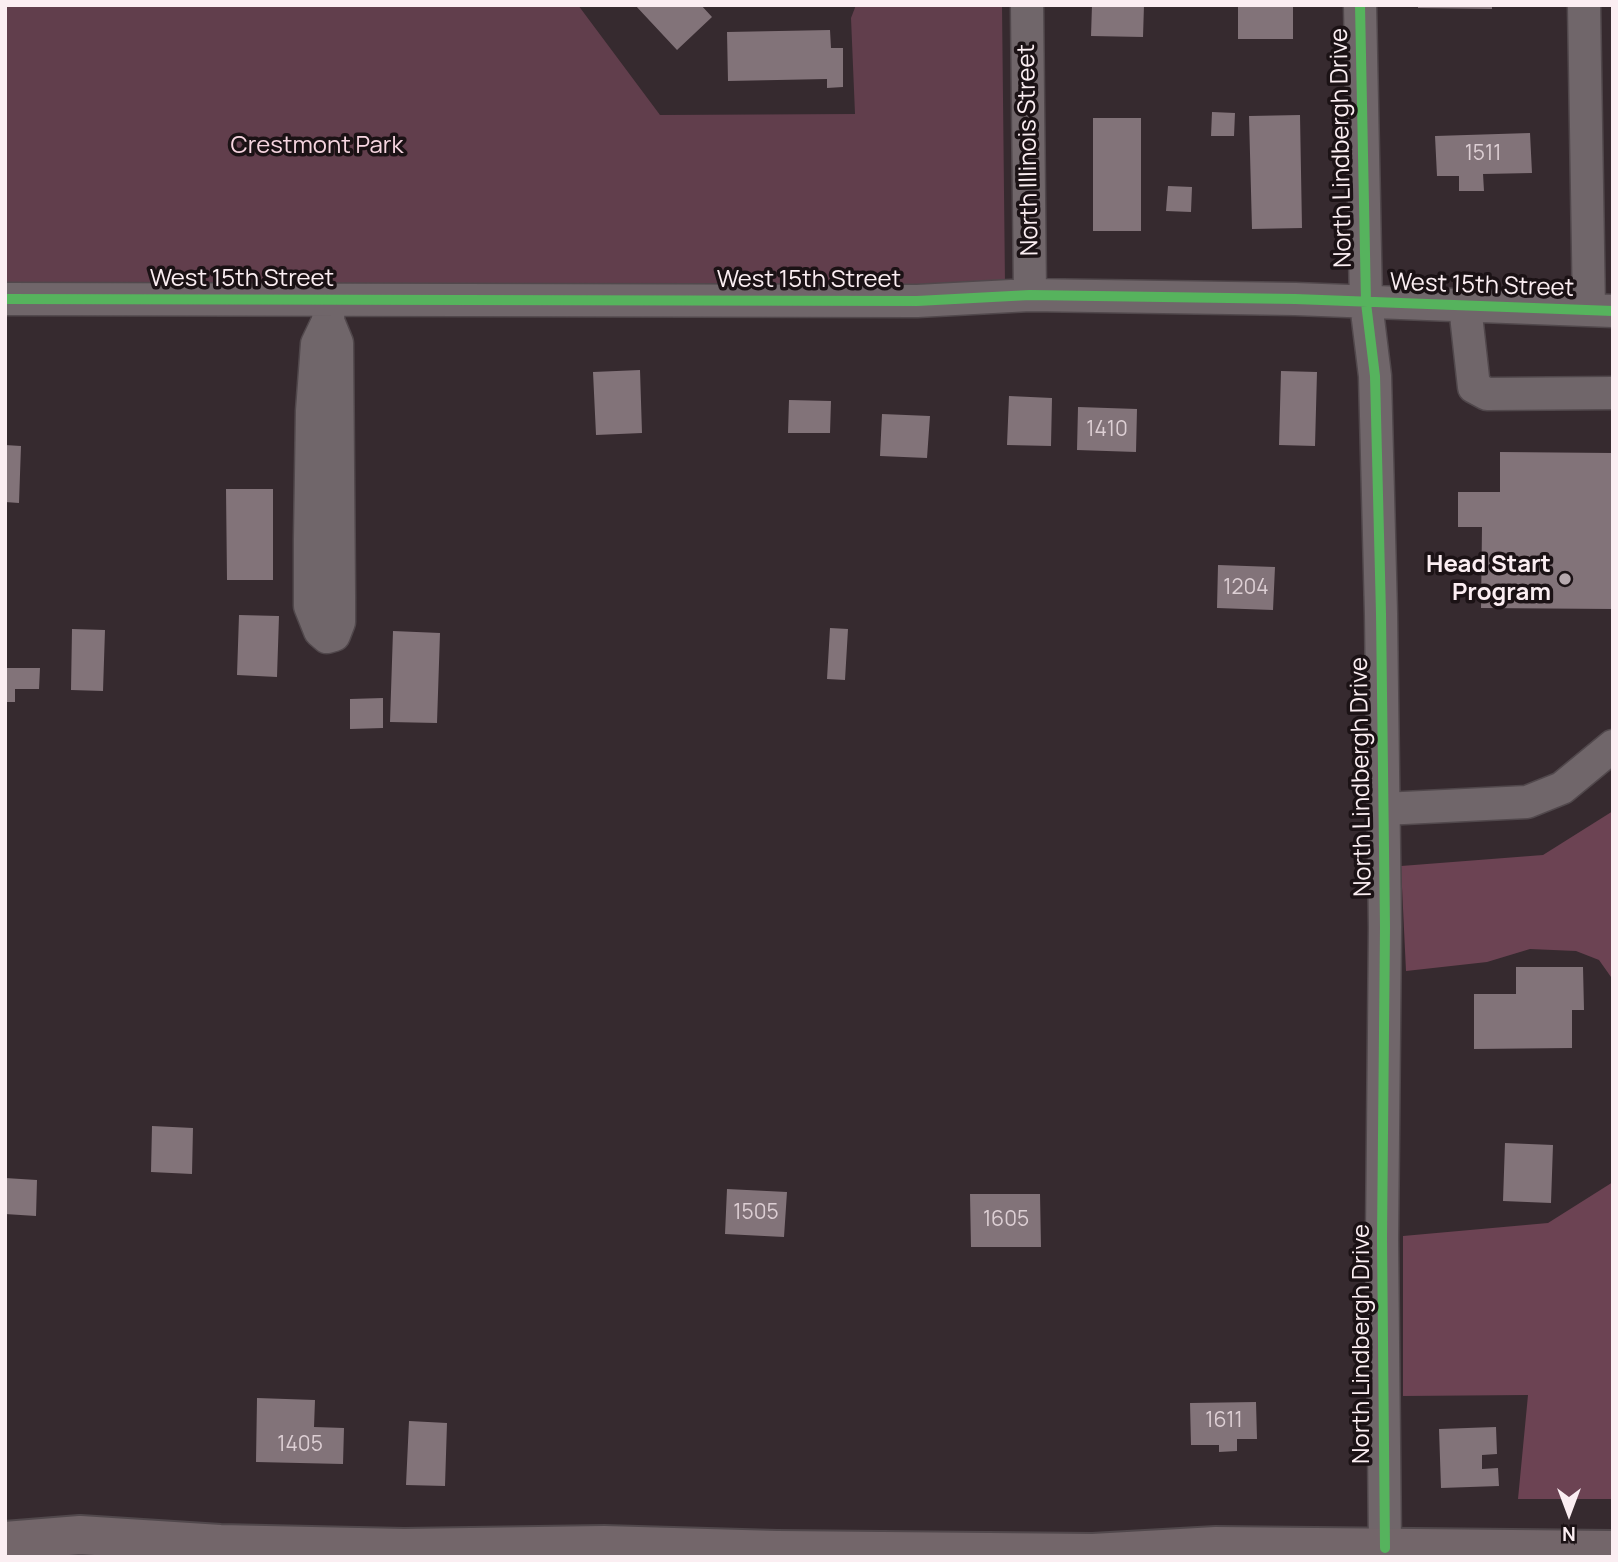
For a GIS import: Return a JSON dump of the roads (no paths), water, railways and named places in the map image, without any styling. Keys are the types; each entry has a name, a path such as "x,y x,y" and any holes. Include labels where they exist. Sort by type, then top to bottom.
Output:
{"main road":[{"path":"5,1541 92,1535 220,1544 440,1552 604,1545 777,1550 1093,1553 1216,1546 1613,1550"}],"street":[{"name":"North Illinois Street","path":"1027,5 1030,295"},
{"name":"North Lindbergh Drive","path":"1360,5 1366,303 1375,376 1383,810 1385,954 1382,1238 1385,1548"},
{"path":"1584,5 1601,310"},
{"name":"West 15th Street","path":"5,299 328,310 917,301 1030,295 1295,299 1601,310"},
{"path":"1465,306 1474,387 1487,394 1613,393"},
{"path":"328,310 337,343 339,622 334,635 327,637 320,631 310,606 310,538 312,411 317,344 328,310"},
{"path":"1383,810 1527,802 1562,788 1613,746"}],"place":[{"name":"Head Start Program","path":"1565,579"}],"park label":[{"name":"Crestmont Park","path":"317,146"}]}
